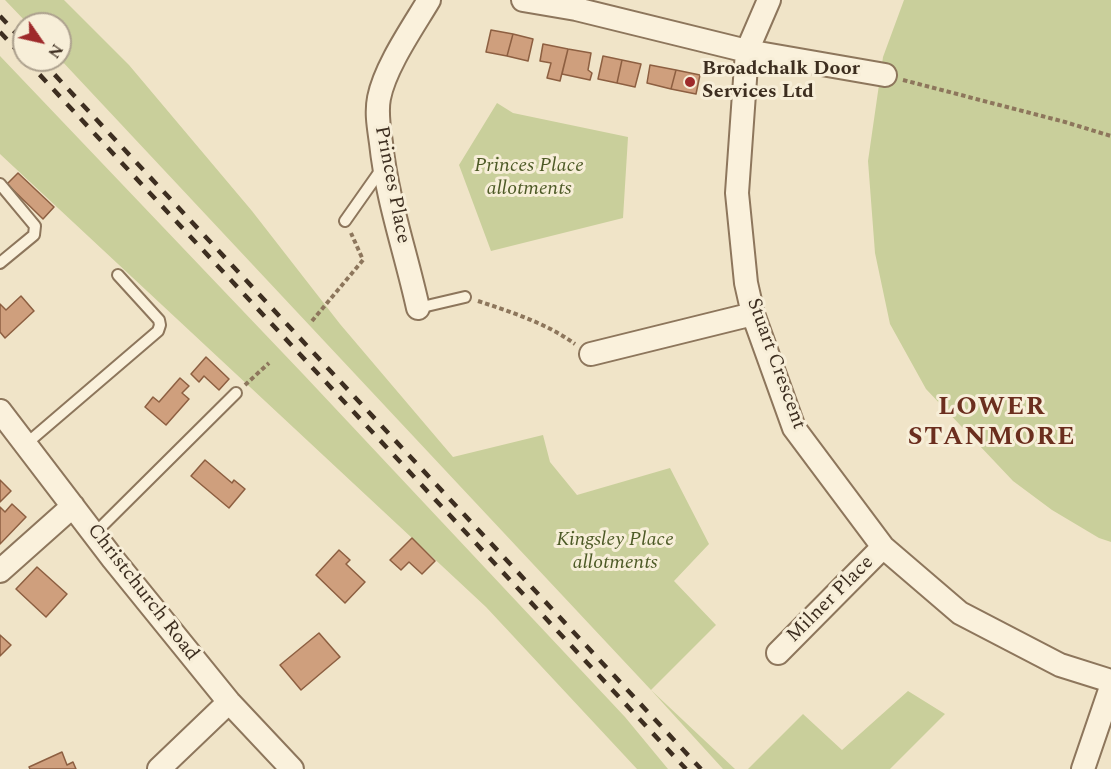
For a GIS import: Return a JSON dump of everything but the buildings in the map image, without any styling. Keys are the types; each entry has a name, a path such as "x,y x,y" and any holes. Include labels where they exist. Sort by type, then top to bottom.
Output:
{"street":[{"name":"Princes Place","path":"418,308 383,166 378,117 379,97 401,47 429,0"},
{"path":"523,0 576,9 747,51 885,75"},
{"name":"Stuart Crescent","path":"769,0 747,51 737,193 746,283 753,314 795,428 883,547 960,613 1060,665 1111,681"},
{"path":"591,354 753,314"},
{"name":"Christchurch Road","path":"0,411 94,534 229,702 292,769"},
{"path":"0,571 73,506"},
{"name":"Milner Place","path":"778,653 883,547"},
{"path":"1083,769 1111,687"},
{"path":"159,769 229,702"}],"lane":[{"path":"345,221 383,166"},
{"path":"0,184 36,230 34,235 0,263"},
{"path":"26,444 158,331 159,320 118,275"},
{"path":"418,308 465,297"},
{"path":"94,534 236,393"}],"path":[{"path":"885,75 1111,136"},
{"path":"312,321 363,260 345,221"},
{"path":"465,297 513,313 562,334 591,354"},
{"path":"236,393 269,363"}],"green space":[{"name":"Kingsley Place allotments","path":"5,0 64,0 129,65 252,211 340,324 453,457 543,435 550,462 577,495 670,468 709,544 674,581 716,625 651,690 72,72 72,12 16,12"},
{"path":"904,0 1111,0 1111,542 1099,538 1052,510 1013,481 926,389 890,324 875,253 868,161 883,57"},
{"path":"0,56 12,69 12,72 15,72 303,374 625,717 668,769 637,769 486,607 0,154"},
{"name":"Princes Place allotments","path":"497,103 513,113 628,137 623,218 491,251 459,165"},
{"path":"651,690 735,769 723,769"},
{"path":"908,691 945,714 890,769 748,769 803,714 842,750"}],"railway":[{"path":"0,16 12,29"},
{"path":"0,32 12,45"},
{"path":"37,72 686,769"},
{"path":"52,72 701,769"}],"place":[{"name":"Broadchalk Door Services Ltd","path":"690,82"}],"district":[{"name":"LOWER STANMORE","path":"992,424"}]}
